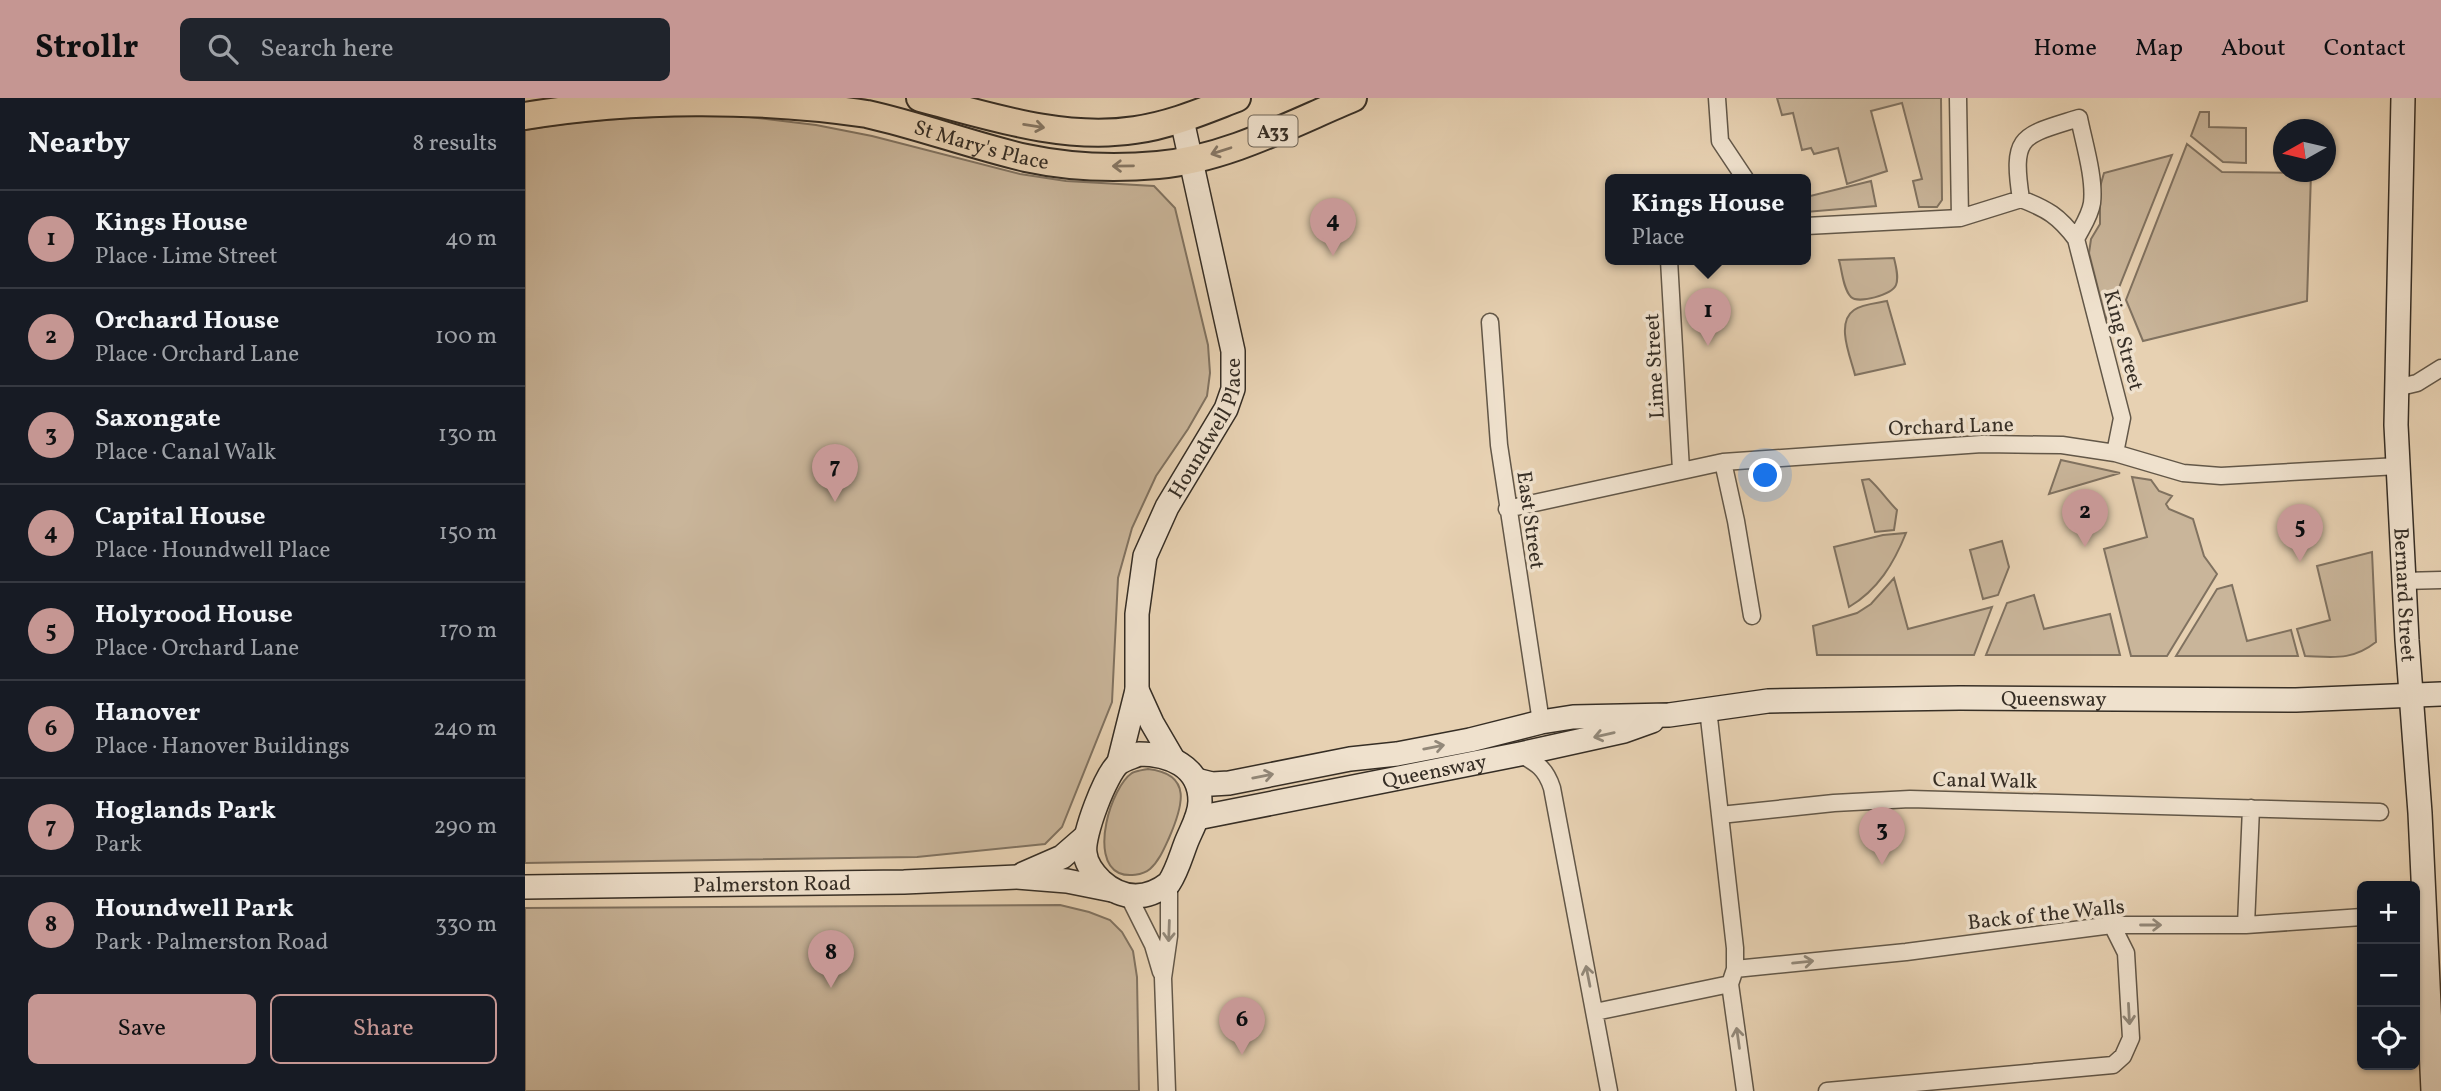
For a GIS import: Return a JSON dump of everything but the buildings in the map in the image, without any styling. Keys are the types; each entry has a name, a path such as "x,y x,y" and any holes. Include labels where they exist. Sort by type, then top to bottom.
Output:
{"main road":[{"name":"St Mary's Place","path":"920,98 1017,123 1075,132 1110,133 1182,120"},
{"name":"A33","path":"1182,120 1237,98"},
{"name":"A33","path":"1191,160 1244,143 1353,98"},
{"name":"St Mary's Place","path":"525,116 611,103 740,99 805,104 868,114 1036,160 1118,166 1159,165 1191,160"}],"street":[{"path":"1717,98 1720,142 1742,174"},
{"path":"1958,98 1960,218"},
{"name":"Bernard Street","path":"2403,98 2396,388 2397,466 2410,694 2427,915 2433,1091"},
{"path":"1811,226 1960,218 2021,198 2016,166 2019,148 2034,132 2080,118 2092,187 2092,203 2076,239"},
{"name":"Houndwell Place","path":"1119,762 1137,690 1136,614 1145,556 1167,507 1215,431 1233,389 1233,351 1182,120"},
{"name":"King Street","path":"2021,198 2055,215 2076,239 2122,418 2115,453"},
{"name":"Lime Street","path":"1669,265 1681,470"},
{"name":"East Street","path":"1490,322 1499,445 1507,509 1541,722"},
{"path":"2396,388 2417,383 2439,372"},
{"name":"Orchard Lane","path":"1507,509 1723,462 1982,444 2062,445 2115,453 2183,473 2221,476 2397,466"},
{"path":"1723,462 1752,616"},
{"path":"2403,581 2441,580"},
{"name":"Houndwell Place","path":"1137,690 1173,759"},
{"name":"Queensway","path":"1196,780 1212,784 1229,783 1350,759 1397,754 1470,740 1573,717 1669,715 1768,701 2296,700 2441,694"},
{"path":"1709,709 1735,948 1733,977 1745,1091"},
{"name":"Queensway","path":"1197,818 1520,754 1624,731 1669,715"},
{"path":"1163,978 1153,945 1120,893 1088,865 1084,852 1085,837 1111,773 1119,762 1139,754 1158,754 1173,759 1186,768 1196,780 1200,801 1197,818 1169,883 1169,936 1163,978 1167,1091"},
{"path":"1520,754 1543,768 1552,788 1609,1091"},
{"name":"Canal Walk","path":"1720,815 1834,803 1910,799 2379,812"},
{"path":"2246,925 2251,808"},
{"name":"Palmerston Road","path":"1017,877 1062,857 1085,837"},
{"name":"Palmerston Road","path":"525,887 904,882 1017,877 1067,881 1120,893"},
{"path":"1120,893 1148,895 1169,883"},
{"name":"Back of the Walls","path":"1595,1012 1733,977 1906,951 2112,925 2246,925 2357,918"},
{"path":"1827,1091 2011,1083 2113,1065 2123,1056 2131,1038 2126,953 2112,925"}],"shaded area":[{"path":"1777,98 1941,98 1942,200 1937,207 1919,207 1913,181 1922,179 1902,103 1871,111 1887,171 1847,184 1838,148 1814,154 1811,148 1802,150 1793,113 1782,115"},
{"path":"2200,112 2209,112 2209,127 2246,128 2246,163 2223,162 2191,136"},
{"path":"732,115 816,125 872,136 1020,174 1066,181 1154,186 1175,208 1208,345 1210,373 1207,396 1156,476 1132,528 1118,578 1112,702 1062,827 1045,844 917,857 525,863 525,130 602,120"},
{"path":"2187,144 2222,172 2273,173 2273,182 2311,182 2307,301 2143,341 2126,300"},
{"path":"2172,155 2106,320 2089,253 2091,239 2100,224 2100,187 2104,173"},
{"path":"1871,181 1876,206 1811,212 1811,196"},
{"path":"1894,258 1897,279 1893,289 1867,299 1855,299 1848,294 1839,260"},
{"path":"1887,301 1905,364 1855,375 1846,341 1848,316 1861,306"},
{"path":"2061,460 2120,473 2049,494"},
{"path":"2132,477 2151,480 2159,491 2172,496 2166,504 2169,509 2193,519 2204,556 2217,574 2167,656 2131,656 2104,549 2147,537"},
{"path":"1869,479 1897,510 1894,530 1875,532 1862,480"},
{"path":"1906,533 1884,575 1849,607 1834,547 1883,535"},
{"path":"2002,541 2009,567 1998,595 1983,599 1970,550"},
{"path":"2372,552 2376,642 2350,655 2305,656 2297,629 2330,620 2317,566"},
{"path":"1894,578 1908,629 1992,607 1974,655 1817,655 1813,626 1857,613 1871,604"},
{"path":"2232,585 2247,641 2291,630 2298,656 2176,656 2217,589"},
{"path":"2034,595 2044,629 2110,614 2120,655 1986,655 2007,603"},
{"path":"1148,769 1172,777 1178,785 1181,793 1178,814 1159,859 1153,866 1139,874 1119,873 1110,865 1105,853 1106,823 1124,781 1132,773"},
{"path":"1060,905 1110,920 1122,932 1133,951 1137,977 1139,1091 525,1091 525,908"}],"place":[{"name":"Capital House","path":"1333,256"},
{"name":"Kings House","path":"1708,346"},
{"name":"Hoglands Park","path":"835,502"},
{"name":"Orchard House","path":"2085,547"},
{"name":"Holyrood House","path":"2300,562"},
{"name":"Saxongate","path":"1882,865"},
{"name":"Houndwell Park","path":"831,988"},
{"name":"Hanover","path":"1242,1055"}]}
